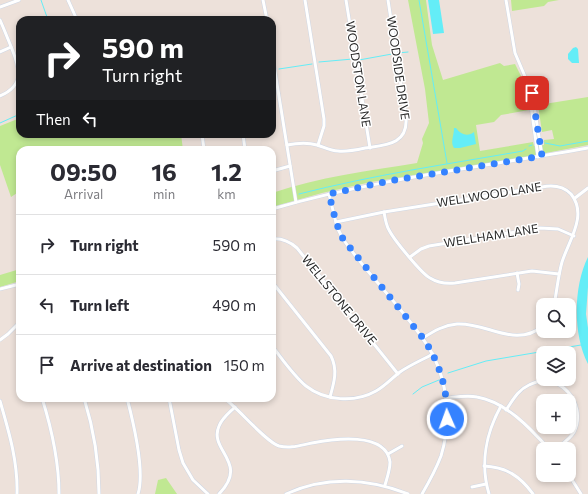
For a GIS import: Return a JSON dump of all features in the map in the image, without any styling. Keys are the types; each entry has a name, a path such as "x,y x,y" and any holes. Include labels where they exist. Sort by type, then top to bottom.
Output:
{"street":[{"path":"0,7 19,0"},
{"path":"68,0 74,16"},
{"path":"263,0 266,16"},
{"path":"305,0 324,119 323,129 318,145"},
{"name":"WOODSTON LANE","path":"346,0 370,148"},
{"name":"WOODSIDE DRIVE","path":"287,145 304,143 318,145 340,152 386,145 395,142 402,135 406,125 388,0"},
{"path":"506,0 515,53 533,97 542,156"},
{"path":"0,20 16,61"},
{"path":"0,52 11,47"},
{"path":"276,78 296,202"},
{"path":"528,82 538,157"},
{"path":"0,96 12,88 16,83"},
{"path":"276,208 329,194 389,181 588,148"},
{"path":"276,170 290,166"},
{"name":"WELLWOOD LANE","path":"336,222 384,212 545,186 561,188 568,191 575,198"},
{"path":"555,298 559,274 564,258 579,226 579,206 575,198 588,188"},
{"path":"329,194 339,232 347,245 423,338 432,354 443,380 446,398 447,426 442,451 422,494"},
{"path":"384,212 390,231 410,257 426,275 433,280 455,283 536,270 559,274"},
{"name":"WELLHAM LANE","path":"410,257 421,249 429,246 540,228 558,229 574,236"},
{"name":"WELLSTONE DRIVE","path":"276,239 287,240 297,248 398,374"},
{"path":"517,273 519,284 518,290"},
{"path":"0,289 16,285"},
{"path":"276,287 331,356 335,374 330,397"},
{"path":"423,338 440,328 455,324 469,325 516,336 532,333 536,330"},
{"path":"0,340 16,326"},
{"path":"276,351 306,386 330,397 348,399 366,396 381,388 398,374 432,354"},
{"path":"506,410 520,391 533,383 549,381 564,387 575,400 578,418 573,433 563,442"},
{"path":"446,398 466,396 479,397 489,400 501,406 524,424 542,442"},
{"path":"0,401 14,453 17,494"},
{"path":"43,402 54,444 58,470 59,494"},
{"path":"85,402 96,444 99,472 99,494"},
{"path":"128,402 138,453 140,482 138,494"},
{"path":"170,402 182,460 190,475 208,494"},
{"path":"229,402 269,440 279,446 291,447 333,440 360,440 376,442 388,454 390,465 385,486"},
{"path":"489,494 484,466 486,447 489,432 501,406"},
{"path":"219,494 229,482 231,472 218,439 218,430 222,420 235,407"},
{"path":"388,454 402,446"},
{"path":"484,466 497,467 509,472 522,481 533,494"},
{"path":"286,494 304,487 331,482 364,482 385,486 408,494"},
{"path":"573,482 581,494"},
{"path":"472,487 486,484"}],"green space":[{"path":"408,0 426,0 432,45 443,80 500,63 504,66 515,64 525,84 529,110 501,115 494,122 476,125 480,151 533,142 534,146 544,145 544,140 554,139 552,130 542,132 538,105 588,97 588,145 509,160 371,182 322,193 276,206 276,192 290,187 344,175 417,163 423,143 422,139 429,123 425,89"},
{"path":"511,0 559,0 548,2 544,6 512,11"},
{"path":"16,120 16,138 182,138 182,146 16,146 16,194 11,197 0,165 0,126"},
{"path":"16,270 16,282 0,287 0,275"},
{"path":"166,478 177,494 155,494 158,480"}],"water":[{"path":"428,0 439,0 444,33 433,34"},
{"path":"576,47 578,49 579,63 572,63 568,59 568,54 573,48"},
{"path":"454,128 465,134 474,132 476,144 454,148 452,141"},
{"path":"588,257 586,314 588,328 588,364 583,352 577,325 577,296 583,269"}],"waterway":[{"path":"41,0 47,16"},
{"path":"419,0 447,163"},
{"path":"398,53 408,52"},
{"path":"359,60 392,54"},
{"path":"319,62 353,59"},
{"path":"279,69 312,64"},
{"path":"0,123 16,116"},
{"path":"545,143 560,146 588,141"},
{"path":"299,194 383,175 523,151 526,149"},
{"path":"448,373 486,361 581,345"},
{"path":"413,394 422,387 439,380"}],"route":[{"path":"447,419 446,398 440,373 426,342 343,239 338,230 329,194 389,181 542,156 532,93"}]}
